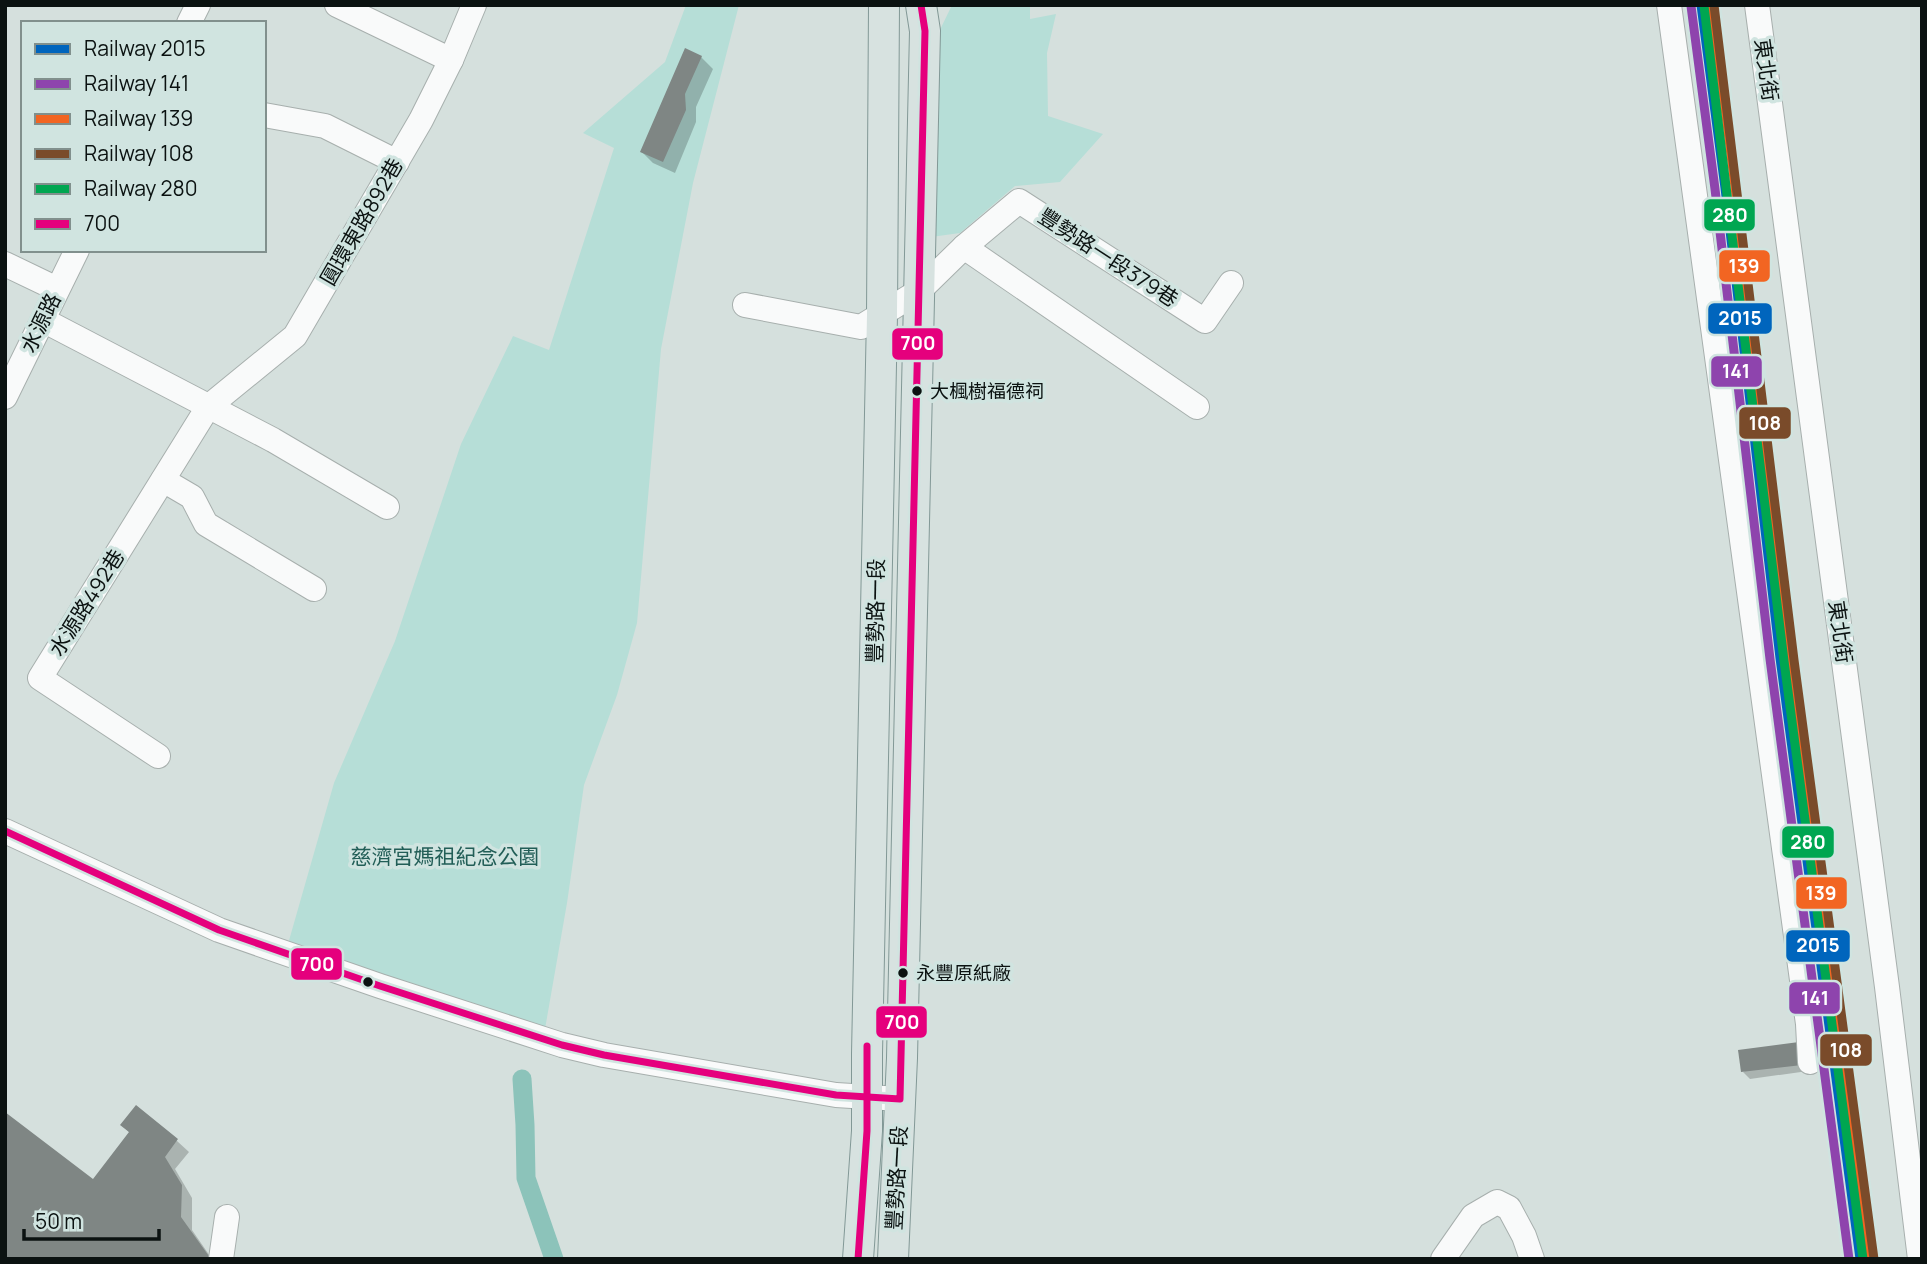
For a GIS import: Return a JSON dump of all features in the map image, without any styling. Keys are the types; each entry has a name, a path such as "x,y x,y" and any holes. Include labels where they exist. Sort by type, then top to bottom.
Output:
{"main road":[{"name":"豐勢路一段","path":"858,1259 867,1131 882,315 884,5"},
{"name":"豐勢路一段","path":"893,1259 901,1100 925,31 921,5"}],"street":[{"path":"190,21 198,5"},
{"path":"337,5 451,60"},
{"name":"圓環東路892巷","path":"208,407 295,336 421,120 451,60 474,5"},
{"path":"1669,5 1808,1024 1810,1062"},
{"name":"東北街","path":"1757,5 1887,987 1915,1165 1920,1259"},
{"path":"266,115 325,126 397,162"},
{"name":"豐勢路一段379巷","path":"745,305 861,327 919,291 964,247 1019,201 1205,321 1231,283"},
{"path":"964,247 1198,407"},
{"name":"水源路","path":"5,397 76,252"},
{"path":"5,264 57,289"},
{"path":"43,320 273,440 387,507"},
{"name":"水源路492巷","path":"158,757 40,678 208,407"},
{"path":"163,480 192,497 206,524 314,589"},
{"path":"5,831 219,930 562,1045 604,1055 836,1095 901,1100"},
{"path":"1443,1259 1472,1216 1497,1202 1509,1208 1524,1236 1532,1259"},
{"path":"221,1259 227,1217"}],"green space":[{"name":"慈濟宮媽祖紀念公園","path":"686,5 739,5 693,183 661,349 637,623 617,695 584,785 545,1029 288,944 334,783 395,641 461,444 513,336 549,350 614,148 583,133 665,62"},
{"path":"952,5 1030,5 1030,19 1056,14 1047,53 1048,116 1103,134 1060,182 1015,186 960,233 931,237 937,36"}],"building":[{"path":"685,48 702,56 685,94 686,110 663,162 640,152"},
{"path":"1799,1042 1802,1065 1741,1072 1738,1050"},
{"path":"136,1105 178,1139 165,1157 182,1185 181,1217 211,1259 5,1259 5,1112 93,1179 129,1132 120,1125"}],"waterway":[{"path":"522,1079 526,1178 554,1259"}],"rail line":[{"name":"2015","path":"1701,5 1780,658 1860,1259"},
{"name":"139","path":"1712,5 1790,657 1870,1258"},
{"name":"108","path":"1714,5 1794,660 1874,1259"},
{"name":"141","path":"1691,6 1770,659 1849,1259"},
{"name":"280","path":"1704,6 1784,661 1863,1259"}],"transit line":[{"name":"700","path":"5,831 219,930 562,1045 604,1055 836,1095 900,1099 925,31 921,5"},
{"name":"700","path":"858,1259 867,1131 867,1046"}],"place":[{"name":"大楓樹福德祠","path":"917,391"},
{"name":"永豐原紙廠","path":"903,973"}]}
